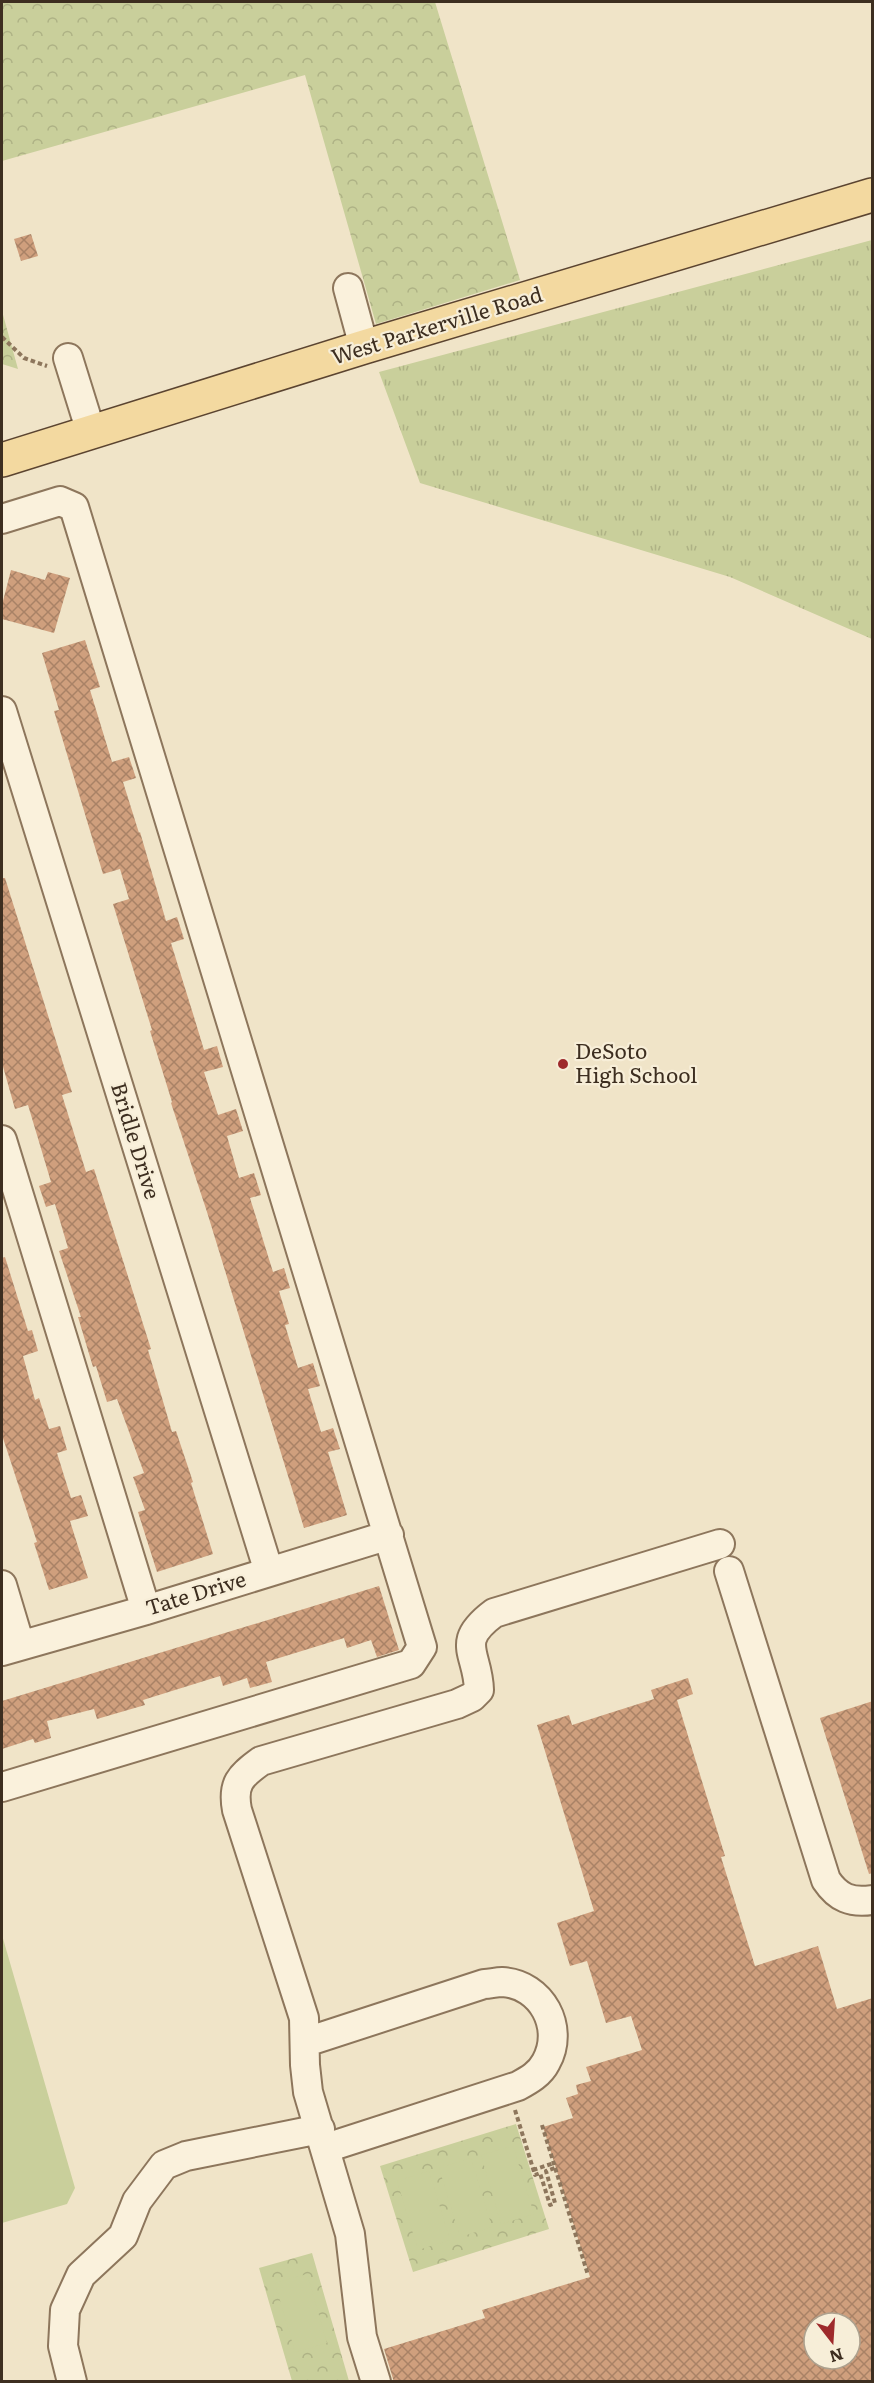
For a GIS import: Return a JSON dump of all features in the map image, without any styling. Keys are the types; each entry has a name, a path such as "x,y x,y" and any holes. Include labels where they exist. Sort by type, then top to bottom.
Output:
{"main road":[{"name":"West Parkerville Road","path":"2,460 364,347 873,195"}],"street":[{"path":"348,288 364,347"},
{"path":"70,364 91,432"},
{"path":"2,519 60,501 74,507 422,1647 411,1664 2,1787"},
{"name":"Bridle Drive","path":"2,711 269,1572"},
{"path":"2,1140 146,1610"},
{"name":"Tate Drive","path":"11,1648 146,1610 389,1535"},
{"path":"376,2382 362,2337 350,2234 308,2092 304,2018 237,1810 234,1795 236,1785 244,1774 261,1761 472,1698 479,1690 479,1680 471,1652 472,1637 479,1624 494,1613 720,1544"},
{"path":"729,1571 826,1880 834,1892 848,1899 873,1900"},
{"path":"2,1585 11,1648"},
{"path":"72,2382 63,2346 65,2310 81,2275 123,2236 137,2201 164,2165 186,2156 323,2138 518,2086 534,2077 546,2063 553,2046 553,2028 547,2010 536,1995 520,1986 502,1982 484,1984 306,2042"}],"path":[{"path":"2,337 24,358 46,366 70,364"},
{"path":"512,2101 533,2170 535,2175 540,2173 550,2205 555,2203 546,2171 554,2166"},
{"path":"542,2125 588,2275"},
{"path":"533,2170 554,2166"}],"green space":[{"path":"2,2 435,2 520,280 376,324 305,75 2,161"},
{"path":"872,240 872,639 730,577 420,483 379,372"},
{"path":"2,311 18,369 2,364"},
{"path":"2,1935 75,2188 67,2204 2,2223"},
{"path":"516,2124 549,2229 413,2272 380,2166"},
{"path":"513,2146 534,2214 501,2224 481,2155"},
{"path":"471,2158 492,2227 460,2237 439,2168"},
{"path":"429,2171 450,2240 418,2250 397,2181"},
{"path":"312,2253 349,2381 292,2381 259,2268"},
{"path":"307,2274 327,2343 295,2352 275,2283"}],"building":[{"path":"31,234 38,256 21,261 14,239"},
{"path":"11,570 45,580 48,572 70,578 54,633 2,619 2,605"},
{"path":"85,640 100,687 90,690 112,762 129,757 136,778 123,782 166,921 177,917 184,939 171,943 204,1050 217,1046 223,1067 204,1072 218,1115 236,1109 243,1131 227,1136 239,1178 254,1173 261,1195 250,1198 273,1272 284,1268 290,1288 279,1291 289,1324 285,1325 298,1368 313,1363 320,1386 308,1389 321,1432 333,1428 340,1449 328,1452 347,1515 304,1528 207,1212 171,1103 150,1031 152,1030 113,904 129,899 120,869 103,874 54,711 59,710 42,653"},
{"path":"2,878 5,878 72,1092 62,1095 86,1172 94,1169 151,1349 148,1350 172,1432 176,1431 213,1554 157,1572 138,1512 145,1510 133,1477 144,1473 117,1399 107,1402 96,1366 93,1367 78,1317 81,1317 59,1251 68,1248 55,1204 46,1207 39,1186 51,1182 28,1105 15,1109 2,1063"},
{"path":"5,1257 28,1331 32,1330 38,1351 23,1356 35,1400 39,1398 49,1429 60,1426 67,1450 57,1453 71,1498 81,1495 88,1516 70,1521 88,1578 49,1590 34,1543 37,1542 2,1435 2,1258"},
{"path":"379,1586 399,1650 377,1657 371,1640 347,1648 344,1638 266,1662 272,1682 250,1688 247,1678 223,1686 220,1676 143,1700 145,1705 97,1719 94,1709 47,1721 51,1738 35,1743 33,1739 2,1749 2,1701"},
{"path":"688,1678 693,1694 677,1700 725,1856 721,1857 755,1966 818,1946 837,2009 873,1998 873,2382 394,2382 384,2349 485,2318 482,2310 590,2277 543,2127 573,2118 566,2098 578,2094 576,2085 591,2081 586,2067 642,2050 631,2016 606,2023 587,1961 570,1966 557,1923 594,1911 537,1725 569,1715 572,1725 654,1699 651,1690"},
{"path":"873,1701 873,1873 869,1874 820,1718"}],"place":[{"name":"DeSoto High School","path":"563,1064"}]}
